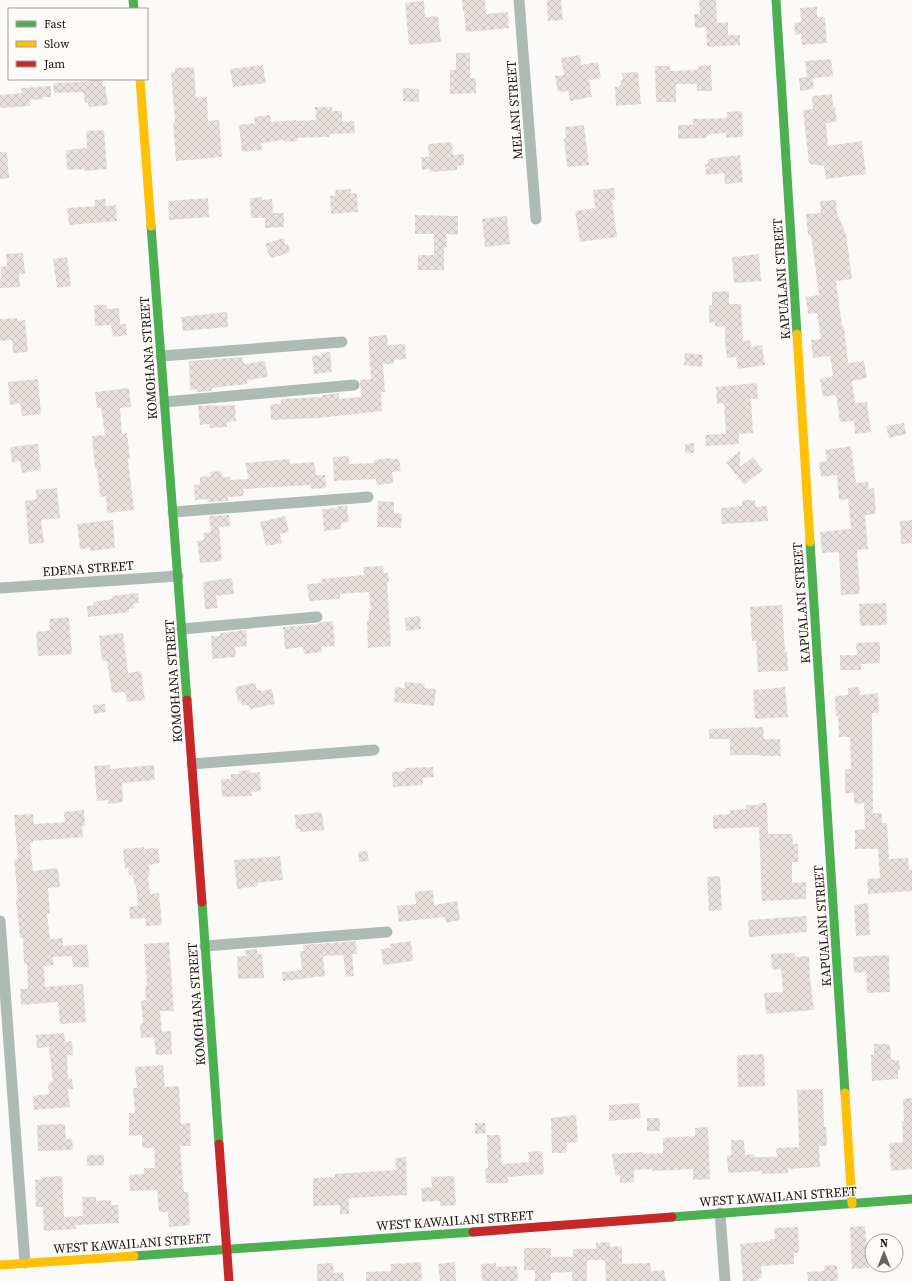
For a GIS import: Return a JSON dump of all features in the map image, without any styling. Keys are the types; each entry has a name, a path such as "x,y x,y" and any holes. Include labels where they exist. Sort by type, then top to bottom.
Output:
{"street":[{"name":"MELANI STREET","path":"519,0 536,219"},
{"name":"KAPUALANI STREET","path":"776,0 852,1204"},
{"name":"KOMOHANA STREET","path":"140,80 192,764 229,1281"},
{"path":"161,356 342,342"},
{"path":"165,402 354,385"},
{"path":"173,512 368,497"},
{"name":"EDENA STREET","path":"0,588 178,576"},
{"path":"182,629 317,617"},
{"path":"192,764 374,750"},
{"path":"0,921 25,1263"},
{"path":"205,946 387,932"},
{"name":"WEST KAWAILANI STREET","path":"0,1265 227,1250 912,1199"},
{"path":"720,1213 725,1281"}],"building":[{"path":"462,0 485,0 486,14 508,12 509,28 466,32"},
{"path":"547,0 561,0 563,20 548,21"},
{"path":"699,0 716,0 717,23 728,22 728,35 740,35 740,45 707,47 706,27 695,28 694,14 700,14"},
{"path":"424,1 425,17 438,16 441,42 409,45 405,3"},
{"path":"817,7 817,17 825,17 827,43 802,45 801,34 795,35 794,23 801,22 800,8"},
{"path":"456,53 470,53 470,78 476,78 476,93 450,94 450,70 456,70"},
{"path":"580,55 581,65 598,62 601,78 589,80 592,97 570,101 568,91 558,92 555,76 564,75 561,58"},
{"path":"831,59 833,76 813,78 814,89 800,91 799,78 807,77 805,61"},
{"path":"263,65 266,83 233,87 230,69"},
{"path":"711,65 712,91 697,91 697,84 676,84 676,102 656,102 655,66 670,66 670,71 697,70 699,66"},
{"path":"194,67 196,98 207,97 208,121 219,120 222,157 176,161 173,123 175,122 171,73 175,72 175,68"},
{"path":"638,72 641,104 616,106 615,87 619,87 619,85 621,85 621,80 623,80 622,73"},
{"path":"102,80 103,86 105,86 108,105 89,107 88,103 85,102 83,92 54,93 53,83"},
{"path":"51,86 51,97 42,97 43,99 30,100 30,106 0,108 0,95 22,93 21,88"},
{"path":"403,88 419,89 419,102 403,101"},
{"path":"832,94 833,107 835,107 837,122 826,123 828,146 862,141 866,174 826,179 824,166 809,164 803,110 813,109 812,96"},
{"path":"315,107 332,107 332,111 342,111 342,122 354,121 355,133 329,134 329,137 297,138 298,141 285,142 285,140 261,143 262,150 242,152 239,125 255,123 254,117 270,115 271,122 316,120"},
{"path":"742,111 743,137 726,138 726,133 709,134 706,138 678,139 678,125 693,125 692,119 727,118 727,112"},
{"path":"584,125 589,165 567,167 564,139 566,138 565,127"},
{"path":"104,130 107,169 85,171 84,169 67,170 66,150 87,148 86,131"},
{"path":"452,142 453,155 464,154 464,165 457,166 457,170 431,172 429,169 422,170 421,157 429,157 428,144"},
{"path":"0,152 7,152 9,178 0,179"},
{"path":"740,155 743,182 725,184 724,173 706,175 705,164 708,164 708,159"},
{"path":"614,188 615,200 612,200 617,237 580,242 575,211 595,208 593,190"},
{"path":"351,189 351,193 357,193 358,212 331,214 330,196 334,196 336,190"},
{"path":"262,197 262,200 272,199 273,213 284,213 284,227 265,228 265,218 251,218 250,198"},
{"path":"208,198 209,217 169,220 168,201"},
{"path":"105,199 106,206 116,205 117,221 69,225 67,208 95,206 95,200"},
{"path":"836,200 837,213 846,234 852,279 836,281 842,326 844,326 848,363 864,361 867,378 852,381 855,403 867,402 871,432 855,434 854,421 840,422 836,395 823,397 820,379 833,376 830,356 813,358 811,340 821,339 817,313 808,314 806,297 819,295 811,235 808,235 806,214 821,213 820,201"},
{"path":"415,215 458,216 458,235 446,234 447,247 444,248 444,270 418,270 418,255 434,255 434,234 415,234"},
{"path":"507,216 510,244 485,247 482,219"},
{"path":"284,238 285,245 288,244 290,252 273,258 269,255 265,244"},
{"path":"23,253 25,274 19,274 20,287 0,288 1,267 7,266 6,254"},
{"path":"759,254 761,281 734,283 732,257"},
{"path":"67,257 71,286 57,288 53,259"},
{"path":"729,291 729,304 741,304 743,341 750,340 751,347 762,345 765,365 738,369 736,357 727,358 725,326 715,327 715,322 709,323 709,305 712,305 712,292"},
{"path":"94,305 106,305 107,309 119,308 120,324 126,324 127,335 113,337 111,325 95,326"},
{"path":"227,312 228,327 183,331 181,317"},
{"path":"17,318 17,321 25,320 28,352 13,353 12,340 0,341 0,319"},
{"path":"387,335 388,345 405,344 406,359 394,360 394,364 383,364 385,392 381,392 382,411 319,418 271,420 270,404 281,404 281,399 322,397 322,395 339,393 339,399 361,397 360,380 371,379 368,337"},
{"path":"330,352 332,372 314,374 312,356"},
{"path":"685,353 703,355 702,367 684,365"},
{"path":"242,357 244,364 265,361 268,377 247,380 247,384 212,388 212,391 197,392 197,389 190,390 189,361"},
{"path":"38,379 41,414 22,416 20,403 10,405 8,382"},
{"path":"757,383 758,399 751,399 753,433 739,434 739,444 706,446 705,435 726,434 724,403 717,404 716,387"},
{"path":"129,388 131,407 120,408 122,434 127,433 130,459 128,459 134,510 107,513 106,496 100,497 97,469 95,469 92,436 105,435 101,408 97,408 95,392"},
{"path":"235,405 236,421 227,422 227,427 210,428 209,424 200,425 198,406"},
{"path":"904,423 906,434 889,438 886,426"},
{"path":"694,443 694,453 685,453 685,444"},
{"path":"38,444 41,470 22,473 20,461 12,462 10,447"},
{"path":"851,446 856,483 868,482 869,489 874,488 876,514 865,515 868,549 857,550 860,594 841,595 839,552 822,553 820,532 851,529 848,499 839,500 837,475 821,477 819,462 827,461 825,450"},
{"path":"740,451 740,467 753,457 763,470 744,485 726,462"},
{"path":"349,456 349,464 374,463 374,460 390,458 399,459 401,471 392,472 393,483 377,485 376,479 334,481 333,457"},
{"path":"290,459 290,464 314,462 316,475 325,475 326,488 312,489 310,485 243,489 244,496 228,497 228,501 208,502 207,499 195,500 194,485 200,484 200,477 211,476 210,472 221,471 222,477 230,477 230,480 249,479 245,463"},
{"path":"57,488 60,518 41,520 44,543 29,544 25,501 37,499 36,490"},
{"path":"742,500 755,500 756,507 767,506 768,521 722,524 721,508 742,506"},
{"path":"378,501 394,502 394,513 402,514 401,528 377,527"},
{"path":"337,506 347,506 349,522 341,523 341,529 324,531 322,509 337,508"},
{"path":"229,515 230,526 219,527 222,561 200,563 197,541 204,540 203,533 211,532 209,516"},
{"path":"285,516 289,532 280,534 282,543 266,546 260,522"},
{"path":"113,520 115,548 90,551 90,548 80,549 77,524"},
{"path":"912,520 912,543 901,544 900,521"},
{"path":"383,566 384,573 388,573 389,582 387,582 391,646 368,648 367,621 369,620 369,610 371,610 369,592 340,594 340,599 309,601 307,584 322,583 321,579 364,575 363,567"},
{"path":"232,578 234,594 216,596 218,608 205,609 203,582"},
{"path":"138,593 139,603 133,604 134,608 129,609 129,612 88,617 87,606 94,605 93,602 112,599 112,596"},
{"path":"886,603 887,625 860,626 859,604"},
{"path":"782,605 785,652 787,651 788,671 758,672 756,641 752,641 750,607"},
{"path":"420,616 421,629 406,631 405,618"},
{"path":"69,617 72,654 38,656 36,632 50,630 49,619"},
{"path":"333,621 335,646 321,647 322,652 304,654 303,647 285,649 283,627"},
{"path":"246,630 247,646 235,647 236,657 212,659 211,636 220,636 220,633"},
{"path":"123,633 128,673 141,671 145,700 127,702 125,692 112,693 107,661 102,661 99,636"},
{"path":"880,642 880,663 861,664 861,670 840,670 840,655 857,655 856,643"},
{"path":"405,682 425,684 424,688 436,689 434,706 394,702 395,687 404,688"},
{"path":"255,683 257,690 261,691 272,689 275,704 250,709 249,705 242,706 241,701 238,702 235,687"},
{"path":"785,687 788,717 755,719 753,690"},
{"path":"859,687 860,695 878,693 879,713 872,713 873,813 882,813 882,823 887,823 889,859 908,858 909,870 912,870 912,891 868,894 867,879 880,878 878,849 855,849 855,830 865,829 864,803 854,804 854,793 845,793 845,769 851,769 850,737 839,737 835,696 848,695 848,688"},
{"path":"105,704 106,712 94,714 93,705"},
{"path":"763,727 764,739 780,739 781,756 730,755 730,739 709,739 709,729"},
{"path":"110,765 110,769 154,765 155,780 122,783 123,802 108,804 108,800 97,801 94,766"},
{"path":"433,767 434,777 423,778 423,785 393,787 392,772 405,771 405,768"},
{"path":"250,770 250,773 260,772 261,791 252,792 252,796 222,797 221,779 231,779 231,774 239,774 239,771"},
{"path":"759,803 767,803 768,834 792,834 793,844 798,844 798,862 792,862 792,883 806,882 806,899 762,901 759,827 713,829 713,815 730,814 730,810 746,809 746,805 758,805 759,809"},
{"path":"84,810 85,826 82,826 83,837 33,841 33,843 30,843 33,871 58,868 60,887 48,888 50,913 47,914 50,939 63,938 63,946 87,944 89,967 73,967 72,956 53,957 54,965 44,966 45,987 83,984 86,1022 60,1024 58,1002 21,1005 20,989 28,989 27,964 24,965 23,938 20,938 16,900 18,899 14,859 18,859 14,815 33,814 34,824 65,822 64,812"},
{"path":"322,812 324,830 300,832 300,829 296,829 295,815"},
{"path":"144,847 144,849 158,848 160,863 149,865 150,874 148,874 150,894 159,893 162,925 146,926 145,918 130,919 129,907 138,906 136,885 134,885 133,875 129,876 128,868 125,869 123,849"},
{"path":"367,851 369,861 359,862 358,852"},
{"path":"280,856 283,880 257,883 258,886 237,889 234,860"},
{"path":"720,876 722,910 709,911 707,877"},
{"path":"433,890 434,905 457,901 460,920 446,923 445,917 399,922 397,906 416,904 415,892"},
{"path":"868,903 870,935 856,936 854,905"},
{"path":"806,916 807,932 749,937 748,920"},
{"path":"356,941 357,954 352,954 354,976 346,977 343,955 323,956 325,976 283,981 282,972 302,970 300,951 304,951 303,945"},
{"path":"411,941 413,961 383,965 381,949 391,948 390,944"},
{"path":"169,942 174,1011 160,1011 162,1032 171,1031 172,1054 156,1055 154,1037 141,1038 140,1024 143,1023 141,1001 146,1000 145,986 147,986 144,944"},
{"path":"257,949 257,954 262,954 264,978 238,979 237,956 246,956 245,950"},
{"path":"795,953 795,957 809,956 814,1010 766,1014 764,993 783,992 781,969 772,970 771,954"},
{"path":"889,955 890,992 867,993 866,972 854,973 853,957"},
{"path":"64,1033 65,1042 72,1041 73,1055 67,1055 68,1078 72,1079 73,1089 68,1090 70,1107 34,1110 33,1096 49,1094 48,1083 53,1082 49,1047 37,1048 36,1035"},
{"path":"874,1044 890,1044 891,1060 899,1060 900,1070 898,1070 898,1079 872,1081 871,1055 874,1055"},
{"path":"764,1054 765,1086 738,1087 737,1055"},
{"path":"163,1065 165,1087 179,1086 181,1124 190,1123 191,1146 180,1146 184,1192 188,1192 190,1225 169,1227 168,1212 159,1212 157,1190 130,1191 129,1175 144,1174 144,1168 155,1168 154,1148 142,1148 142,1135 129,1136 129,1113 135,1113 133,1088 137,1088 135,1067"},
{"path":"823,1089 824,1127 826,1127 827,1146 819,1146 820,1167 788,1169 788,1173 762,1174 762,1171 728,1173 727,1156 731,1155 731,1140 744,1140 745,1155 754,1154 754,1157 777,1157 776,1148 799,1147 797,1090"},
{"path":"912,1098 912,1169 891,1171 889,1143 903,1142 903,1099"},
{"path":"639,1103 641,1118 609,1121 609,1105"},
{"path":"576,1115 578,1142 567,1143 566,1153 552,1153 551,1118"},
{"path":"647,1118 660,1118 660,1131 647,1131"},
{"path":"475,1123 485,1123 486,1133 475,1134"},
{"path":"65,1124 66,1139 72,1139 73,1150 38,1151 37,1125"},
{"path":"708,1127 710,1179 693,1180 693,1169 652,1171 652,1169 634,1170 634,1182 620,1183 620,1176 615,1175 612,1154 643,1152 644,1154 663,1153 663,1138 695,1136 695,1128"},
{"path":"487,1135 500,1135 502,1164 529,1162 528,1152 542,1151 544,1174 508,1177 508,1183 486,1183 485,1169 488,1168"},
{"path":"87,1155 104,1155 104,1165 87,1166"},
{"path":"406,1157 407,1195 349,1198 349,1214 340,1214 340,1205 313,1206 313,1178 335,1177 335,1174 396,1170 395,1158"},
{"path":"62,1176 64,1217 83,1216 82,1197 96,1197 96,1201 111,1200 111,1205 118,1205 119,1223 75,1225 76,1229 44,1231 43,1207 36,1207 35,1180 42,1179 42,1177"},
{"path":"454,1176 456,1205 440,1206 440,1201 422,1202 421,1188 432,1187 431,1177"},
{"path":"865,1226 864,1268 852,1269 850,1227"},
{"path":"798,1227 799,1253 794,1253 794,1264 761,1266 762,1278 758,1278 759,1281 743,1281 740,1244 770,1241 770,1239 775,1239 774,1228"},
{"path":"610,1242 610,1247 622,1246 622,1264 650,1263 651,1271 664,1270 666,1281 606,1281 605,1260 587,1260 587,1281 572,1281 572,1272 551,1273 551,1281 535,1281 535,1270 524,1270 524,1248 551,1248 551,1257 573,1257 573,1249 596,1249 596,1243"},
{"path":"421,1262 422,1281 366,1281 366,1272 391,1271 390,1264"},
{"path":"455,1262 456,1281 440,1281 438,1264"},
{"path":"333,1263 334,1273 343,1272 344,1281 317,1281 317,1264"},
{"path":"496,1263 496,1267 517,1266 518,1281 482,1281 481,1264"},
{"path":"837,1265 838,1281 808,1281 807,1272 824,1271 824,1266"}],"traffic: fast":[{"path":"133,0 134,8"},
{"path":"776,0 797,334"},
{"path":"151,226 187,700"},
{"path":"810,542 845,1093"},
{"path":"202,902 219,1144"},
{"path":"672,1217 912,1199"},
{"path":"134,1256 473,1232"}],"traffic: slow":[{"path":"140,80 151,226"},
{"path":"797,334 810,542"},
{"path":"845,1093 852,1204"},
{"path":"0,1265 134,1256"}],"traffic: jam":[{"path":"187,700 202,902"},
{"path":"219,1144 229,1281"},
{"path":"473,1232 672,1217"}]}
